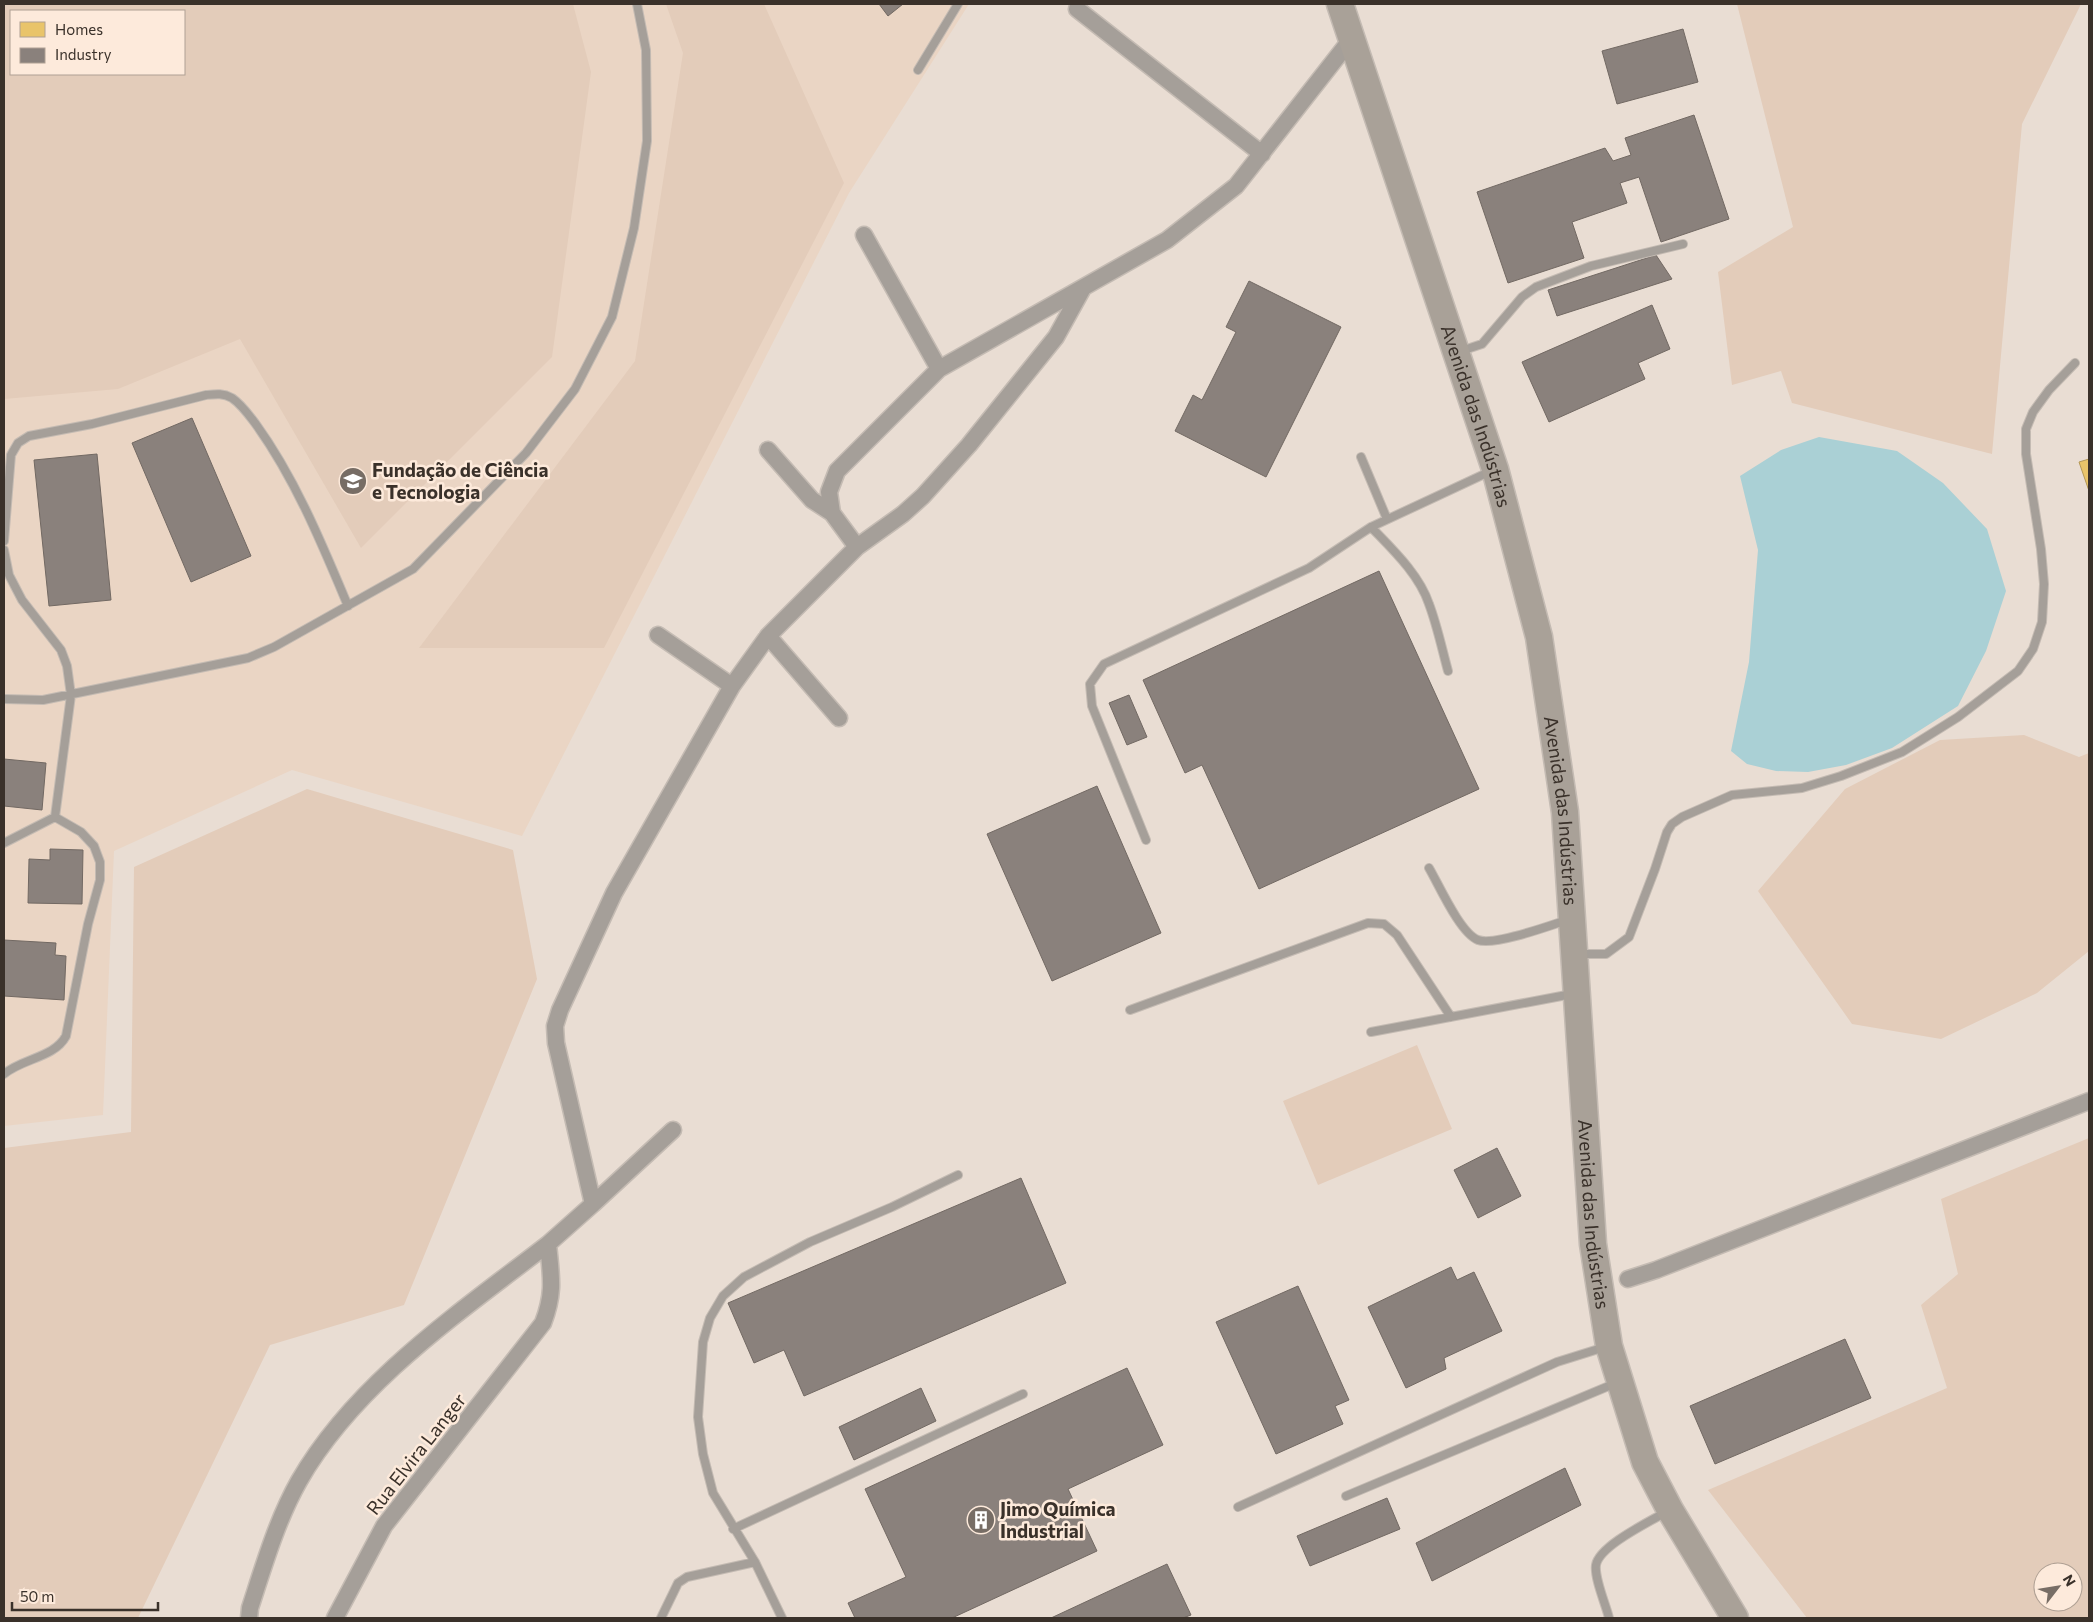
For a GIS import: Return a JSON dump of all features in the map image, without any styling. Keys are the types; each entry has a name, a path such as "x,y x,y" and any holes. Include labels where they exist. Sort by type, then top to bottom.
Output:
{"main road":[{"name":"Avenida das Indústrias","path":"1340,4 1496,470 1539,637 1565,812 1593,1244 1609,1346 1645,1462 1670,1510 1735,1618"}],"street":[{"path":"1077,9 1262,154"},
{"path":"832,513 829,492 837,471 939,369 1168,240 1236,186 1352,38"},
{"path":"864,235 939,369"},
{"path":"593,1204 556,1043 555,1026 560,1010 614,893 732,686 768,636 857,547 903,514 923,496 969,445 1056,337 1082,290"},
{"path":"768,450 812,500 832,513 857,547"},
{"path":"658,635 732,686"},
{"path":"768,636 839,718"},
{"path":"1628,1278 1656,1270 2089,1101"},
{"path":"249,1618 250,1608 276,1533 299,1482 323,1443 362,1397 440,1327 548,1244 673,1130"},
{"name":"Rua Elvira Langer","path":"335,1618 384,1526 544,1323 552,1289 548,1244"}],"lane":[{"path":"4,699 43,700 71,695 248,658 274,647 413,569 526,453 575,389 612,316 634,228 647,141 646,50 637,4"},
{"path":"918,70 958,4"},
{"path":"1457,353 1482,344 1522,297 1536,287 1591,266 1682,244"},
{"path":"1574,954 1606,954 1629,937 1667,832 1672,824 1682,817 1732,795 1802,788 1841,776 1902,752 1958,717 2018,671 2033,650 2042,622 2044,584 2041,548 2026,454 2026,429 2033,412 2049,390 2075,363"},
{"path":"4,541 11,455 18,443 29,436 92,424 206,395 222,394 233,399 246,411 273,448 322,546 348,606"},
{"path":"1361,457 1387,519"},
{"path":"1146,840 1092,706 1090,684 1104,664 1309,568 1387,519 1496,470"},
{"path":"1372,527 1420,586 1429,603 1448,671"},
{"path":"4,550 9,575 22,600 61,650 67,666 71,695 55,817"},
{"path":"4,843 55,817"},
{"path":"4,1074 27,1060 53,1050 61,1045 66,1036 88,924 100,880 100,862 94,846 81,832 55,817"},
{"path":"1429,868 1464,929 1477,940 1490,942 1572,919"},
{"path":"1130,1010 1368,923 1384,924 1397,935 1451,1017"},
{"path":"1371,1032 1577,993"},
{"path":"782,1618 755,1562 733,1529 713,1493 703,1454 698,1417 703,1342 710,1318 723,1296 744,1277 810,1242 892,1207 958,1175"},
{"path":"1238,1507 1557,1362 1609,1346"},
{"path":"1346,1496 1620,1381"},
{"path":"733,1529 1023,1394"},
{"path":"1610,1618 1596,1566 1600,1556 1625,1536 1670,1510"},
{"path":"661,1618 672,1592 678,1583 683,1580 755,1562"}],"shaded area":[{"name":"Fundação de Ciência e Tecnologia","path":"4,4 969,4 849,193 522,836 292,770 114,851 103,1115 4,1126"},
{"path":"4,4 573,4 591,72 552,357 361,548 240,339 118,389 4,399"},
{"path":"666,4 764,4 844,183 604,648 419,648 635,361 683,53"},
{"path":"1737,4 2081,4 2022,124 1992,454 1792,403 1781,371 1732,385 1718,272 1793,227"},
{"path":"2024,735 2079,757 2089,753 2089,951 2037,993 1941,1039 1852,1024 1758,891 1845,789 1940,740"},
{"path":"307,789 513,850 537,979 404,1305 270,1345 138,1618 4,1618 4,1148 131,1132 134,867"},
{"path":"1417,1045 1452,1129 1318,1185 1283,1101"},
{"path":"2089,1138 2089,1618 1807,1618 1708,1490 1947,1388 1921,1305 1958,1274 1941,1199"}],"water":[{"path":"1819,437 1897,451 1943,483 1987,529 2006,591 1986,651 1958,706 1892,748 1846,765 1808,772 1776,771 1747,764 1731,751 1749,662 1758,550 1740,476 1781,450"}],"building: Homes":[{"path":"2089,459 2089,491 2079,462"}],"building: Industry":[{"path":"879,4 903,4 888,16"},
{"path":"1683,29 1698,82 1617,104 1602,51"},
{"path":"1694,115 1729,219 1661,242 1639,177 1620,183 1627,203 1572,222 1584,258 1508,283 1477,192 1605,148 1613,161 1631,155 1625,138"},
{"path":"1656,255 1672,279 1557,316 1548,290"},
{"path":"1249,281 1341,327 1266,477 1175,431 1193,395 1202,400 1236,332 1226,327"},
{"path":"1652,305 1670,349 1638,363 1645,379 1549,422 1522,362"},
{"path":"192,418 251,556 191,582 132,443"},
{"path":"97,454 111,600 49,606 34,460"},
{"path":"1379,571 1479,789 1259,889 1202,765 1185,773 1143,680"},
{"path":"1129,695 1147,737 1127,745 1109,703"},
{"path":"4,759 46,763 42,810 4,806"},
{"path":"1097,786 1161,933 1052,981 987,834"},
{"path":"50,849 83,850 82,904 28,903 29,859 50,860"},
{"path":"4,940 56,943 55,955 66,956 64,1000 4,996"},
{"path":"1497,1148 1521,1196 1478,1218 1454,1170"},
{"path":"1021,1178 1066,1283 804,1396 784,1350 754,1363 728,1303"},
{"path":"1451,1267 1457,1280 1474,1272 1502,1331 1444,1358 1446,1369 1406,1388 1368,1307"},
{"path":"1298,1286 1349,1400 1335,1406 1343,1424 1276,1454 1216,1322"},
{"path":"1845,1339 1871,1398 1715,1464 1690,1406"},
{"name":"Jimo Química Industrial","path":"1127,1368 1163,1445 1068,1489 1097,1551 952,1618 855,1618 848,1603 906,1577 865,1489"},
{"path":"921,1388 936,1421 854,1460 839,1427"},
{"path":"1565,1468 1581,1505 1432,1581 1416,1543"},
{"path":"1387,1498 1400,1529 1310,1566 1297,1536"},
{"path":"1167,1564 1191,1615 1183,1618 1051,1618"}],"place":[{"name":"Fundação de Ciência e Tecnologia","path":"353,481"},
{"name":"Jimo Química Industrial","path":"981,1520"}]}
